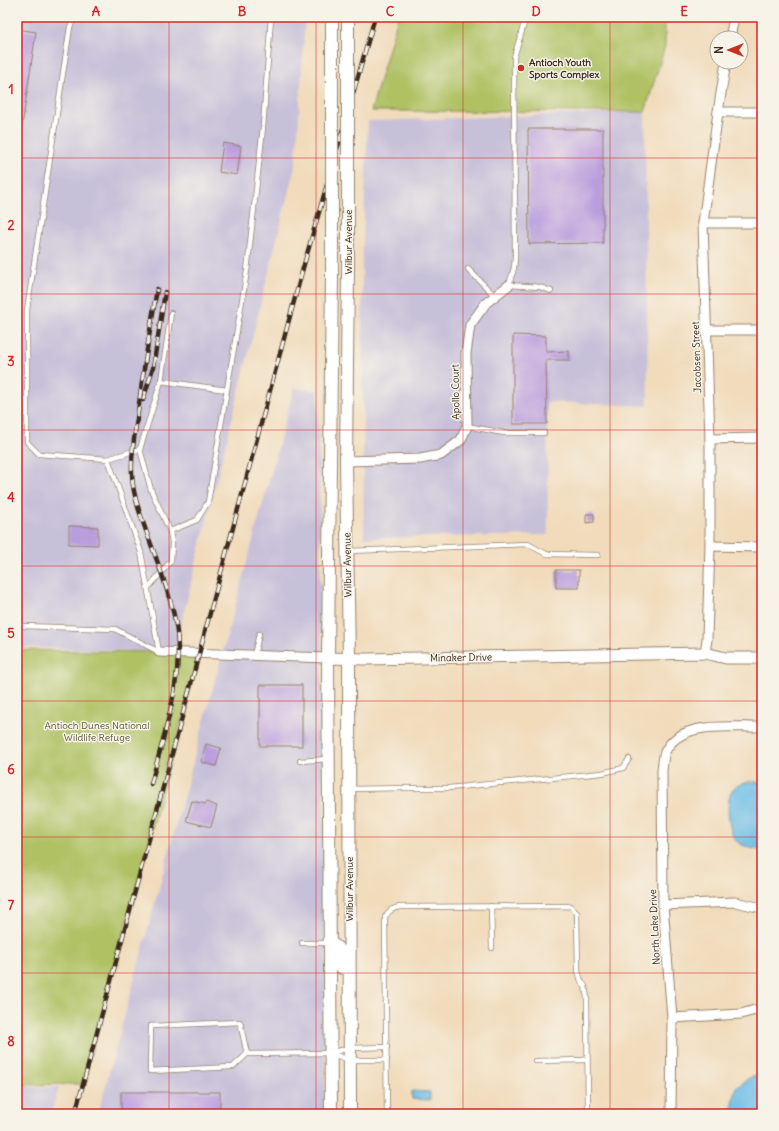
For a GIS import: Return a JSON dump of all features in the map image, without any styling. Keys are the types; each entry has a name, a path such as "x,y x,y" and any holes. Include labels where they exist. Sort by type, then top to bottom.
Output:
{"main road":[{"name":"Wilbur Avenue","path":"331,1114 328,658 332,273 332,17"},
{"name":"Wilbur Avenue","path":"348,17 346,461 349,659 350,1114"},
{"path":"330,461 346,461"},
{"path":"330,943 339,949 342,954 342,975 349,992"}],"street":[{"path":"732,30 734,17"},
{"name":"Jacobsen Street","path":"705,653 707,639 710,546 710,439 703,223 725,70"},
{"path":"718,112 762,112"},
{"path":"703,223 762,223"},
{"name":"Apollo Court","path":"346,461 420,459 441,455 461,440 467,426 466,354 470,325 486,303 509,285"},
{"path":"706,330 762,330"},
{"path":"710,439 762,438"},
{"path":"710,546 762,547"},
{"name":"Minaker Drive","path":"159,652 349,659 705,653 726,658 762,658"},
{"name":"North Lake Drive","path":"671,1114 672,1018 663,905 662,770 665,752 672,741 685,733 700,728 762,727"},
{"path":"663,905 735,902 762,908"},
{"path":"672,1018 741,1014 762,1008"}],"lane":[{"path":"75,17 70,27 27,310 27,442 39,454 108,459 140,449"},
{"path":"170,531 197,520 208,502 248,263 263,127 271,17"},
{"path":"526,17 514,57 515,258 509,285 540,287 551,290"},
{"path":"468,269 495,296"},
{"path":"148,588 171,561 172,543 170,531 151,490 140,449 161,381 171,313"},
{"path":"161,381 227,390"},
{"path":"467,426 504,433 544,433"},
{"path":"108,459 141,552 159,652"},
{"path":"347,551 528,544 546,554 598,555"},
{"path":"17,623 23,626 115,630 159,652"},
{"path":"254,656 259,634"},
{"path":"300,761 329,758"},
{"path":"349,789 449,788 602,773 623,768 629,759"},
{"path":"492,906 492,948"},
{"path":"387,1114 385,917 388,912 393,908 400,907 570,906 577,913 578,971 587,998 588,1114"},
{"path":"302,943 330,943"},
{"path":"247,1054 240,1022 151,1026 150,1071 233,1067 247,1054 330,1053 350,1054 387,1060"},
{"path":"330,1053 350,1054 387,1048"},
{"path":"535,1061 587,1060"}],"shaded area":[{"path":"17,17 305,17 296,162 174,652 17,647"},
{"path":"645,112 648,406 547,402 548,535 364,538 362,269 368,121"},
{"path":"294,388 318,391 326,968 325,1114 98,1114"},
{"path":"17,1087 59,1087 51,1114 17,1114"}],"green space":[{"name":"Antioch Youth Sports Complex","path":"398,17 665,17 665,46 645,112 371,111"},
{"name":"Antioch Dunes National Wildlife Refuge","path":"17,650 159,652 199,655 83,1084 17,1085"}],"water":[{"path":"750,781 762,783 762,851 747,847 736,841 730,827 728,806 730,793 736,786"},
{"path":"762,1074 762,1114 731,1114 736,1088 749,1078"},
{"path":"412,1091 430,1092 430,1100 412,1099"}],"building":[{"path":"17,29 36,32 22,126 17,126"},
{"path":"528,129 603,129 603,243 529,244"},
{"path":"223,143 241,146 237,175 219,172"},
{"path":"513,335 546,336 546,352 569,351 569,360 546,360 547,424 513,424"},
{"path":"586,514 594,514 594,522 586,523"},
{"path":"69,526 98,527 98,545 69,544"},
{"path":"556,570 579,570 579,588 556,588"},
{"path":"260,685 302,685 302,746 260,746"},
{"path":"206,744 221,748 216,766 201,762"},
{"path":"192,801 205,804 206,802 217,806 211,827 186,821"},
{"path":"121,1092 220,1092 220,1114 121,1114"}],"railway":[{"path":"75,1114 303,268 375,17"},
{"path":"151,784 172,703 178,661 178,640 169,596 140,512 132,479 132,457 144,366 157,289"},
{"path":"143,400 153,368 165,292"}],"place":[{"name":"Antioch Youth Sports Complex","path":"521,68"}]}
